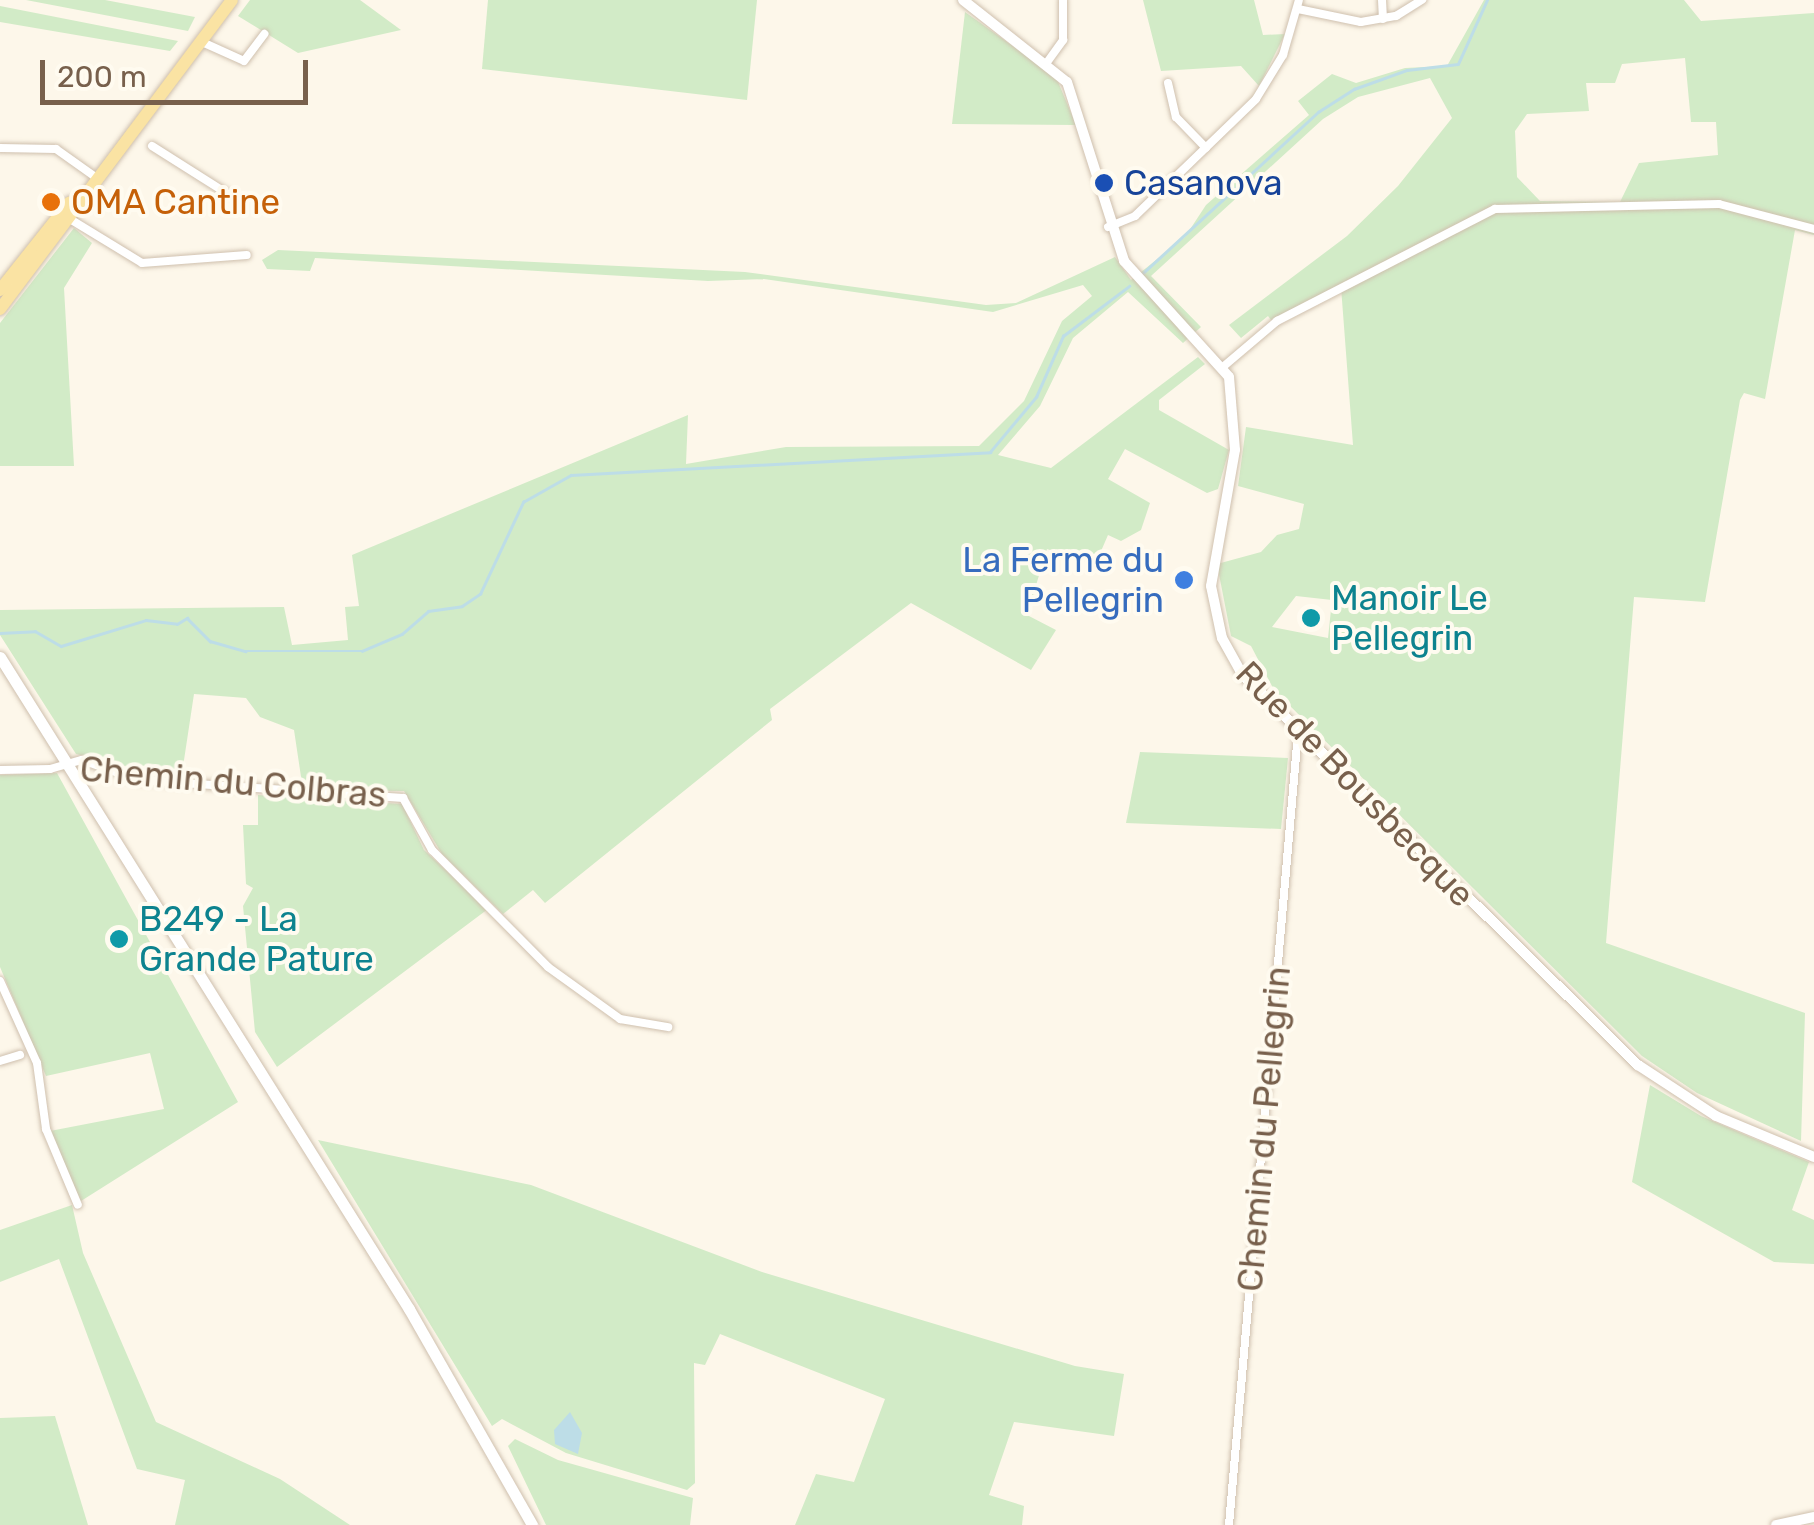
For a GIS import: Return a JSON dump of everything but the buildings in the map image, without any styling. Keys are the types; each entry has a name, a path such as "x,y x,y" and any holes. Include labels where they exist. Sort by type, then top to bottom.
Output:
{"main road":[{"path":"0,309 94,176 136,136 232,0"},
{"path":"0,290 65,216"},
{"path":"0,657 64,766 409,1310 532,1525"},
{"path":"0,669 51,744"}],"street":[{"path":"963,0 1048,62 1078,102 1108,227 1142,288 1224,366 1277,320 1495,209 1719,204 1814,229"},
{"path":"1048,62 1063,40 1063,0"},
{"path":"1382,0 1383,19"},
{"path":"1108,227 1135,216 1270,80 1299,4 1346,22 1383,19 1422,0"},
{"path":"200,41 244,61 264,34"},
{"path":"1168,83 1176,117 1206,148"},
{"path":"152,146 228,194"},
{"path":"0,148 53,148 94,176"},
{"path":"65,216 142,264 247,255"},
{"name":"Rue de Bousbecque","path":"1224,366 1236,435 1211,574 1214,612 1237,667 1298,733 1638,1065 1716,1116 1814,1156"},
{"name":"Chemin du Pellegrin","path":"1230,1525 1298,733"},
{"name":"Chemin du Colbras","path":"0,770 64,766 82,760 138,780 403,798 432,850 548,967 614,1016 668,1027"},
{"path":"0,981 39,1069 46,1129 78,1205"},
{"path":"0,1061 20,1055"},
{"path":"1776,1525 1808,1519"}],"green space":[{"path":"26,0 105,0 195,17 188,31"},
{"path":"250,0 360,0 401,30 298,53 238,16"},
{"path":"488,0 757,0 747,100 482,69"},
{"path":"1143,0 1254,0 1263,35 1285,34 1259,86 1241,66 1161,71"},
{"path":"1484,0 1684,0 1701,21 1814,13 1814,235 1795,230 1765,399 1744,393 1740,400 1705,602 1634,597 1606,943 1805,1013 1801,1141 1697,1093 1642,1056 1274,690 1251,646 1231,636 1217,564 1261,552 1277,535 1299,529 1304,504 1238,486 1246,427 1353,445 1341,287 1271,320 1268,316 1241,338 1229,325 1347,236 1398,186 1452,118 1430,78 1358,97 1323,119 1151,276 1201,327 1183,343 1128,292 1073,338 1040,406 998,455 1051,468 1198,357 1205,364 1159,400 1159,410 1229,450 1218,489 1207,493 1125,449 1108,479 1150,503 1141,530 1121,541 1108,535 1095,565 1047,549 1027,615 1056,630 1031,670 911,603 770,709 772,720 545,903 533,890 503,914 442,854 404,791 303,790 294,730 260,717 246,698 194,694 181,780 76,754 0,635 0,610 284,607 292,645 348,640 345,607 359,606 352,555 688,415 686,464 786,447 979,446 1024,401 1062,321 1092,296 1083,285 993,312 764,279 708,281 315,258 310,271 267,269 262,260 278,250 745,272 986,305 1016,303 1115,257 1131,280 1185,237 1206,205 1309,115 1298,101 1332,74 1356,83 1405,68 1447,66","holes":["1685,58 1691,122 1716,122 1718,155 1639,163 1620,202 1540,201 1517,177 1515,131 1527,114 1589,111 1586,83 1615,83 1622,64","1296,596 1332,600 1328,638 1272,627"]},
{"path":"0,6 178,41 170,51 0,22"},
{"path":"965,12 1056,77 1076,125 952,124"},
{"path":"74,228 92,243 64,288 74,466 0,466 0,323"},
{"path":"1140,752 1288,758 1281,829 1126,823"},
{"path":"57,773 238,1102 81,1201 50,1131 164,1109 150,1053 46,1076 0,967 0,775"},
{"path":"258,795 402,804 424,850 488,909 277,1067 255,1032 243,906 253,888 246,884 243,825 258,825"},
{"path":"1650,1085 1701,1116 1809,1162 1792,1210 1814,1220 1814,1264 1774,1262 1632,1182"},
{"path":"318,1140 531,1185 762,1272 1075,1366 1124,1374 1114,1436 1014,1422 989,1495 1024,1506 1022,1525 795,1525 816,1474 854,1482 885,1399 720,1334 705,1365 694,1363 695,1483 687,1490 566,1453 502,1419 492,1426"},
{"path":"72,1205 83,1253 156,1422 280,1479 350,1525 175,1525 185,1480 137,1469 59,1259 0,1282 0,1230"},
{"path":"55,1416 88,1525 0,1525 0,1418"},
{"path":"515,1439 558,1460 693,1498 690,1525 546,1525 508,1446"}],"water":[{"path":"570,1412 582,1433 578,1454 555,1444 554,1430"}],"waterway":[{"path":"1143,273 1318,112 1354,89 1407,70 1458,64 1487,0"},
{"path":"0,633 35,631 61,646 146,620 177,624 187,618 210,641 246,651 362,651 402,634 428,611 462,606 480,594 523,502 571,475 990,452 1036,397 1063,336 1129,286"}],"place":[{"name":"Casanova","path":"1104,183"},
{"name":"OMA Cantine","path":"51,202"},
{"name":"La Ferme du Pellegrin","path":"1184,580"},
{"name":"Manoir Le Pellegrin","path":"1311,618"},
{"name":"B249 - La Grande Pature","path":"119,939"}]}
